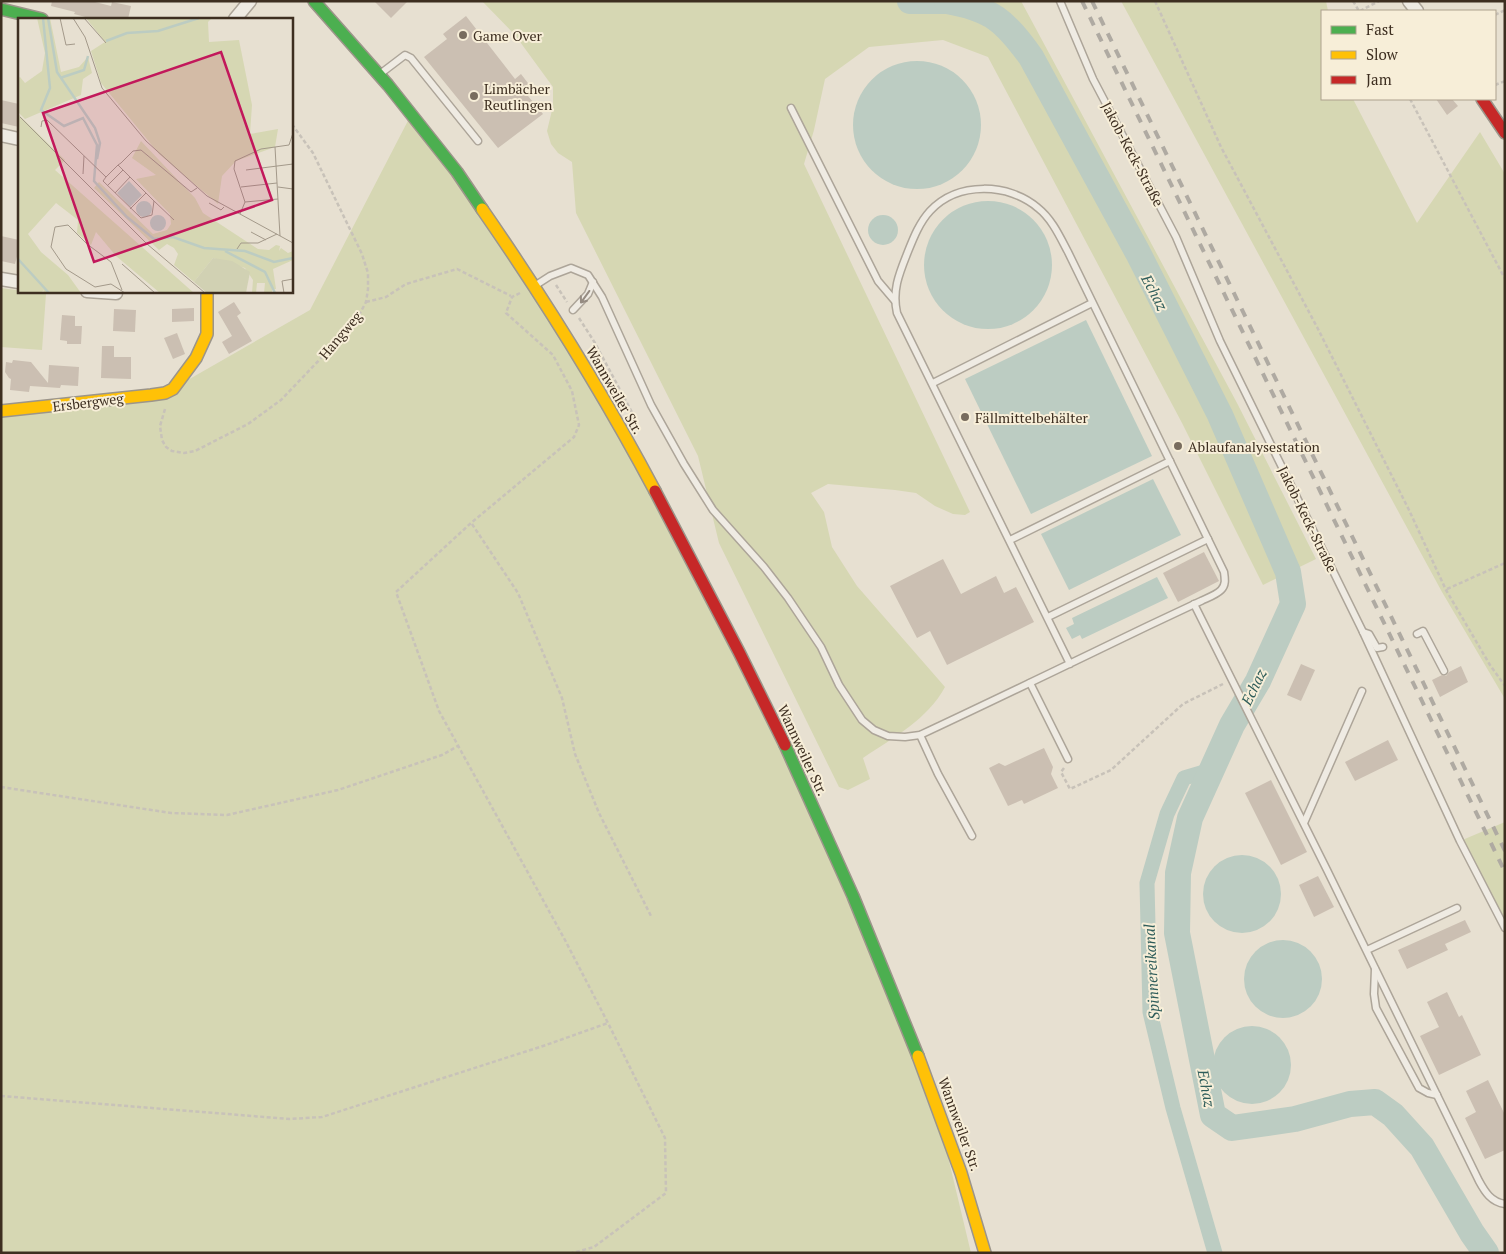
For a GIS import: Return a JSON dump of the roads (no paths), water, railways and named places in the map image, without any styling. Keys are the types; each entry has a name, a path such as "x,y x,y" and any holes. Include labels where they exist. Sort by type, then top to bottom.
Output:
{"main road":[{"name":"Wannweiler Str.","path":"314,1 380,74 477,198 535,286 597,387 674,524 740,652 814,808 874,945 941,1112 966,1187 985,1253"},
{"path":"1,9 38,18"},
{"path":"1483,100 1505,133"},
{"name":"Ersbergweg","path":"1,411 151,395 165,393 173,389 196,358 207,334 207,292"}],"street":[{"path":"237,18 250,1"},
{"path":"1,135 18,140"},
{"path":"1,279 18,282"},
{"path":"102,292 116,293"}],"lane":[{"name":"Jakob-Keck-Straße","path":"1060,1 1094,79 1176,237 1220,340 1363,632 1460,841 1505,928"},
{"path":"380,74 405,55 411,58 478,141"},
{"path":"791,108 878,281 894,300"},
{"path":"535,286 550,276 571,268 588,275 594,282 651,405 684,464 714,510 764,567 788,598 821,647 839,685 862,720 874,730 888,736 905,737 920,735 1070,664 1220,592 1226,580 1208,539 1054,226 1039,208 1020,196 989,188 973,190 942,201 922,221 912,241 895,290 894,300 897,313 1070,664"},
{"path":"573,310 588,294 594,282"},
{"path":"933,383 1092,304"},
{"path":"1010,540 1170,461"},
{"path":"1048,617 1208,539"},
{"path":"1194,604 1488,1196 1494,1201 1505,1204"},
{"path":"1417,634 1423,631 1444,671"},
{"path":"1363,632 1370,634 1377,648 1383,647"},
{"path":"1030,683 1068,759"},
{"path":"1304,823 1362,691"},
{"path":"920,735 938,774 972,836"},
{"path":"1367,950 1457,908"},
{"path":"1375,968 1374,994 1376,1008 1419,1088 1437,1095"}],"waterway":[{"name":"Echaz","path":"910,1 944,1"},
{"name":"Echaz","path":"947,1 975,8 996,18 1013,34 1031,57 1138,253 1220,415 1288,572 1293,604 1258,681 1232,725 1190,818 1178,873 1177,933 1213,1115 1232,1128 1295,1119 1350,1104 1375,1102 1393,1115 1422,1147 1472,1233 1486,1253"},
{"name":"Spinnereikanal","path":"1211,770 1184,778 1167,814 1147,883 1150,1012 1173,1108 1215,1253"}],"railway":[{"path":"1082,1 1505,872"},
{"path":"1092,1 1505,851"}],"place":[{"name":"Game Over","path":"463,35"},
{"name":"Limbächer Reutlingen","path":"474,96"},
{"name":"Fällmittelbehälter","path":"965,417"},
{"name":"Ablaufanalysestation","path":"1178,446"}]}
